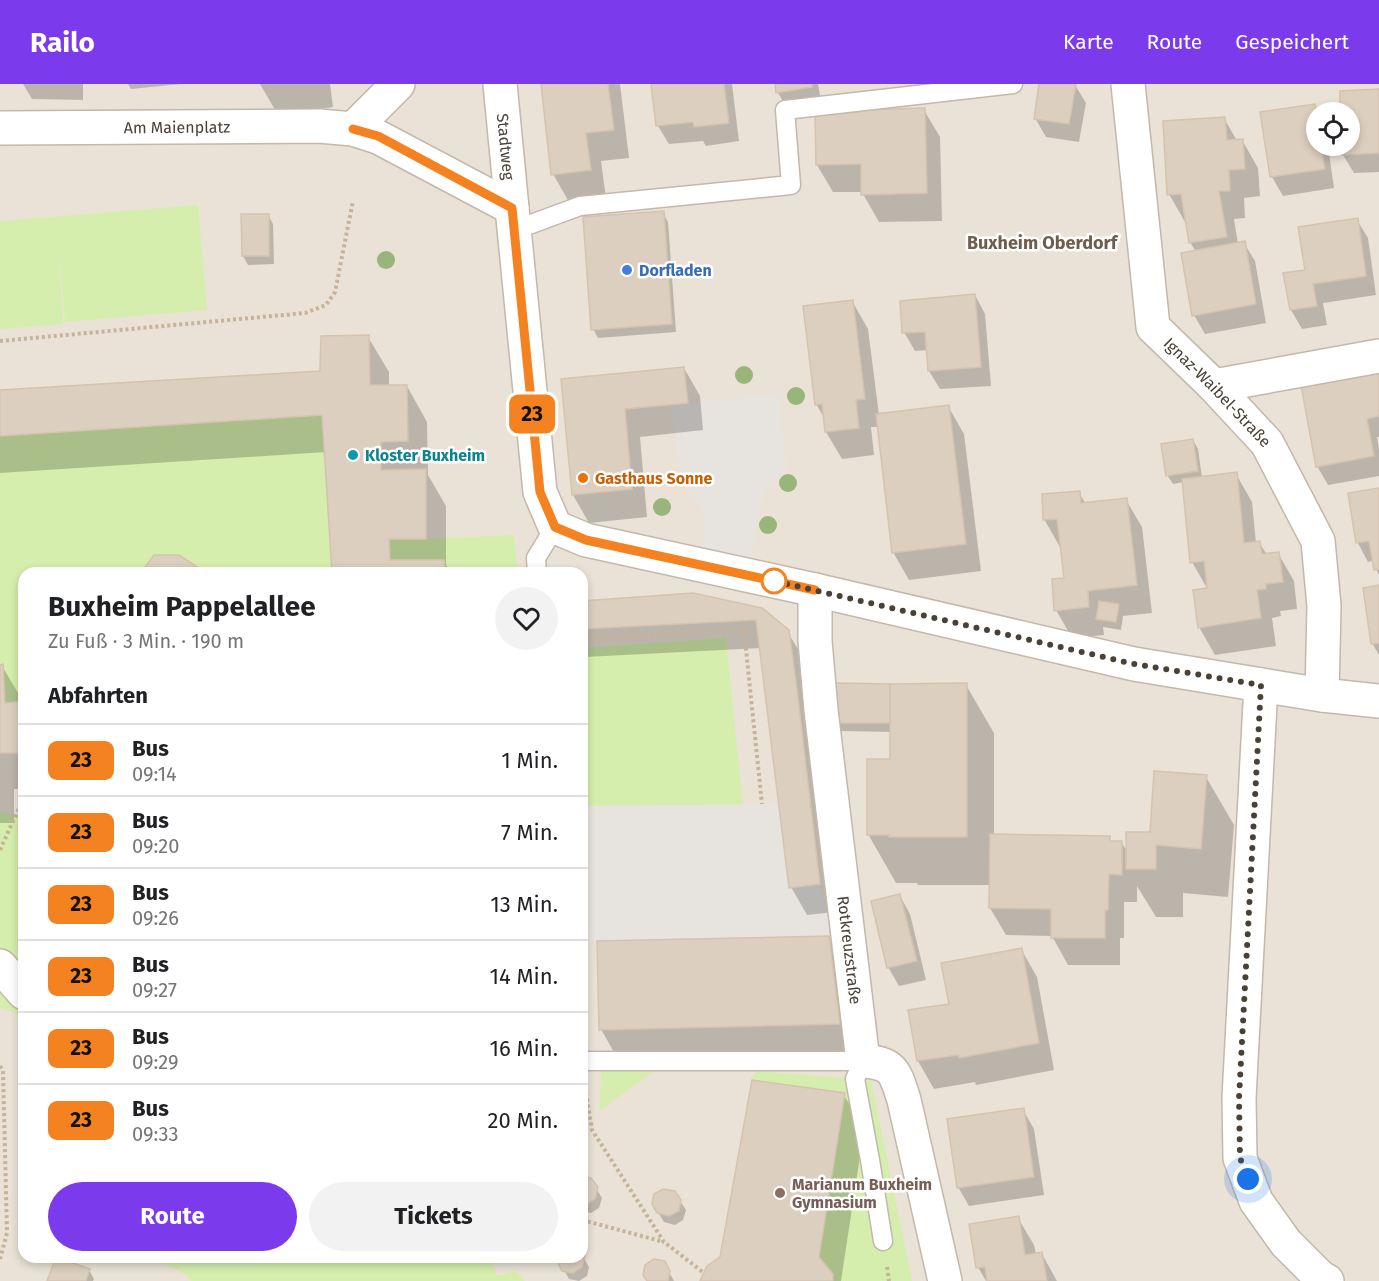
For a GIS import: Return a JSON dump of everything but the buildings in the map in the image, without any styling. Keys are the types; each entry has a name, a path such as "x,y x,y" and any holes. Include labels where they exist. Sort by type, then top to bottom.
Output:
{"street":[{"path":"353,129 398,84"},
{"name":"Stadtweg","path":"500,84 540,492 555,527"},
{"name":"Ignaz-Waibel-Straße","path":"1128,84 1153,327 1214,386 1267,443 1318,541 1324,606 1322,695"},
{"name":"Am Maienplatz","path":"0,128 319,126 353,129 378,136 513,219"},
{"path":"1214,386 1379,356"},
{"path":"555,527 586,540 1134,664 1322,695 1379,701"},
{"name":"Rotkreuzstraße","path":"815,590 815,641 821,710 863,1061"},
{"path":"1261,685 1239,1098 1240,1158 1256,1201 1286,1243 1320,1277 1327,1281"},
{"path":"0,966 18,986"},
{"path":"863,1061 880,1062 891,1068 898,1082 945,1281"}],"lane":[{"path":"513,219 580,206 791,185 785,110 1013,84"},
{"path":"537,567 536,558 555,527"},
{"path":"588,1070 863,1061 855,1079 882,1241"}],"path":[{"path":"0,341 305,313 326,305 335,292 353,201"},
{"path":"588,640 744,630 762,804"},
{"path":"0,850 18,810"},
{"path":"0,1066 3,1071 7,1233 0,1259"},
{"path":"588,1103 592,1130 664,1242 704,1273"},
{"path":"588,1222 664,1242"}],"shaded area":[{"path":"0,84 1379,84 1379,1281 0,1281"},
{"path":"778,395 787,469 763,493 747,575 703,566 705,530 702,506 681,480 671,405"},
{"path":"779,804 790,888 820,884 829,936 588,943 588,806"}],"green space":[{"path":"198,205 207,310 65,322 59,249 63,324 0,329 0,221"},
{"path":"322,415 332,567 199,567 179,555 154,567 18,567 18,702 5,703 2,664 0,665 0,436"},
{"path":"514,535 517,567 445,567 444,560 390,560 389,539"},
{"path":"726,638 743,805 588,806 588,648"},
{"path":"2,812 18,816 18,1013 0,1007 0,815"},
{"path":"602,1061 667,1062 599,1111"},
{"path":"756,1071 871,1080 912,1281 833,1281 833,1274 819,1257 752,1080"},
{"path":"163,1263 493,1263 497,1276 516,1271 525,1281 191,1281 186,1275"}],"bus line":[{"name":"23","path":"353,129 378,136 512,208 540,492 555,527 586,540 815,590"}],"place":[{"name":"Dorfladen","path":"627,270"},
{"name":"Kloster Buxheim","path":"353,455"},
{"name":"Gasthaus Sonne","path":"583,478"},
{"name":"Marianum Buxheim Gymnasium","path":"780,1193"}],"district":[{"name":"Buxheim Oberdorf","path":"1042,243"}],"route":[{"path":"774,581 770,580 1134,664 1261,685 1239,1098 1240,1158 1248,1179"}]}
